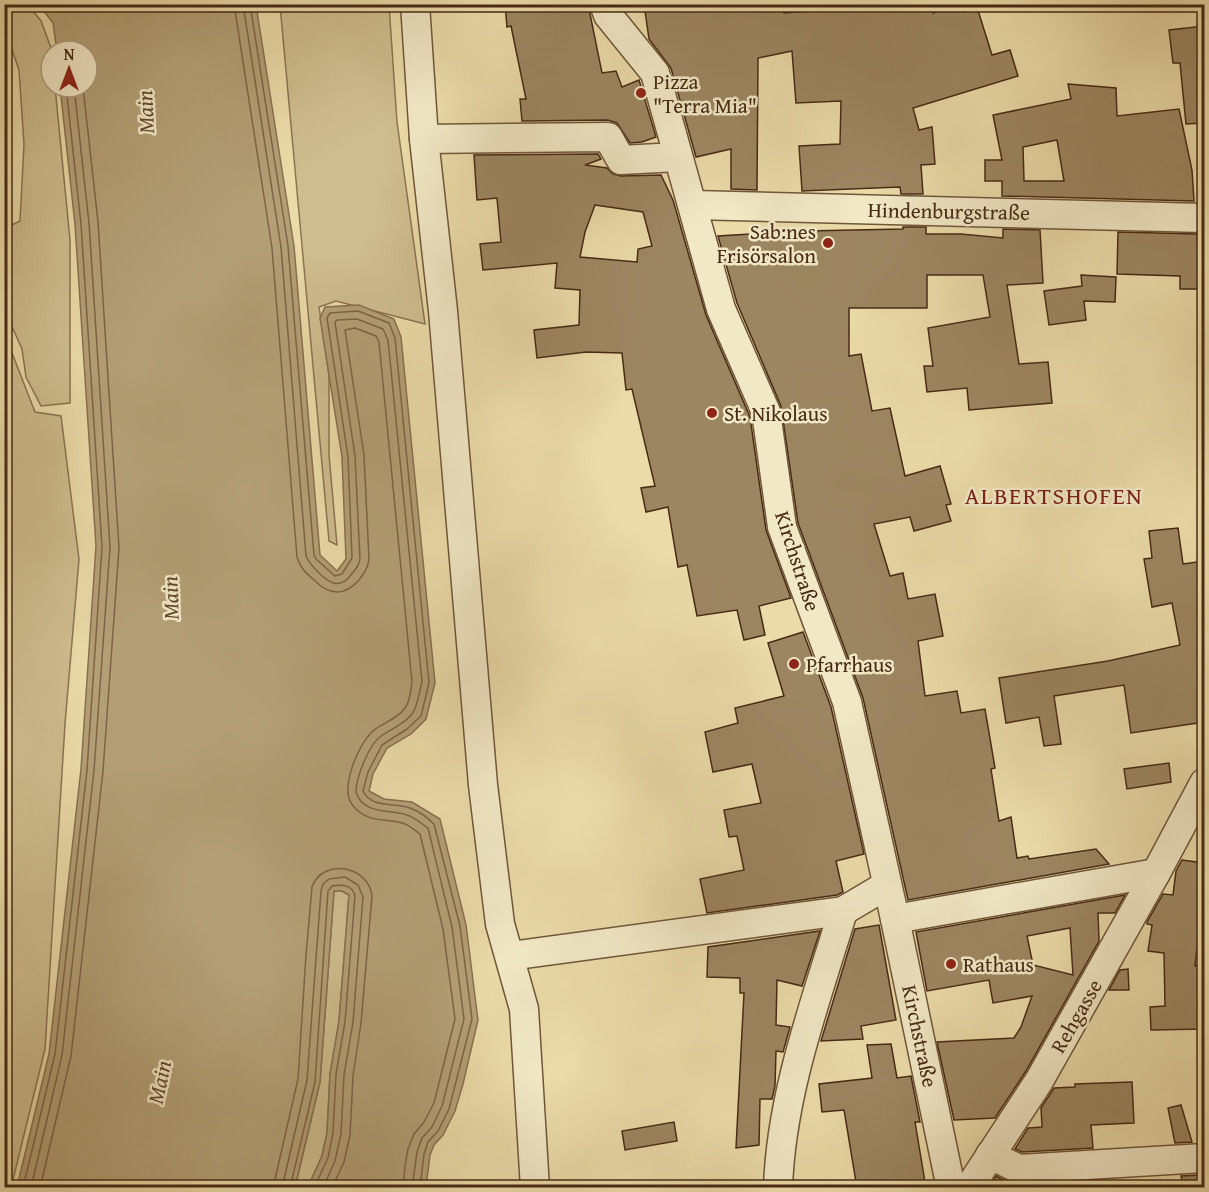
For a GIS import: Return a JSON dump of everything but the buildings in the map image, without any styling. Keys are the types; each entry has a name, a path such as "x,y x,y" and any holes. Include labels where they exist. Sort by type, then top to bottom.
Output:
{"street":[{"path":"415,4 424,139 443,311 483,785 500,924 524,1009 535,1188"},
{"name":"Kirchstraße","path":"604,4 608,15 655,73 721,309 766,412 782,527 847,702 951,1188"},
{"path":"424,139 608,137 621,160 678,157"},
{"name":"Hindenburgstraße","path":"693,205 1204,218"},
{"name":"Rehgasse","path":"969,1188 1039,1081 1204,783"},
{"path":"895,919 1156,873"},
{"path":"510,956 843,911 887,885"},
{"path":"778,1188 779,1155 797,1067 843,911"},
{"path":"990,1155 1019,1170 1204,1158"}],"shaded area":[{"path":"4,5 28,5 41,21 48,39 39,39 39,99 56,99 70,240 70,403 41,406 26,377 22,349 5,311 5,224 12,225 20,221 24,144 19,70 5,30"},
{"path":"280,5 389,5 397,122 425,324 336,301 319,307 329,375 329,455 337,545 329,541"},
{"path":"5,335 35,412 61,416 79,559 65,724 45,1049 11,1188 4,1187"},
{"path":"334,891 342,891 349,895 339,1021 330,1074 327,1133 322,1156 308,1187 295,1188 320,1082"}],"water":[{"name":"Main","path":"28,5 256,5 294,246 320,555 337,571 346,559 342,457 320,318 325,307 359,305 394,319 401,337 435,683 426,719 411,734 387,748 373,774 369,791 384,799 412,802 440,819 466,925 478,1020 455,1111 430,1155 426,1187 308,1187 322,1156 327,1133 330,1074 339,1021 349,895 342,891 334,891 320,1082 295,1187 17,1187 49,1054 81,769 96,546 75,224 61,99 99,99 99,39 55,39 53,23 43,10 31,9"}],"place":[{"name":"Pizza \"Terra Mia\"","path":"641,93"},
{"name":"Sab:nes Frisörsalon","path":"828,243"},
{"name":"St. Nikolaus","path":"712,413"},
{"name":"Pfarrhaus","path":"794,664"},
{"name":"Rathaus","path":"951,964"}],"district":[{"name":"ALBERTSHOFEN","path":"1054,495"}]}
